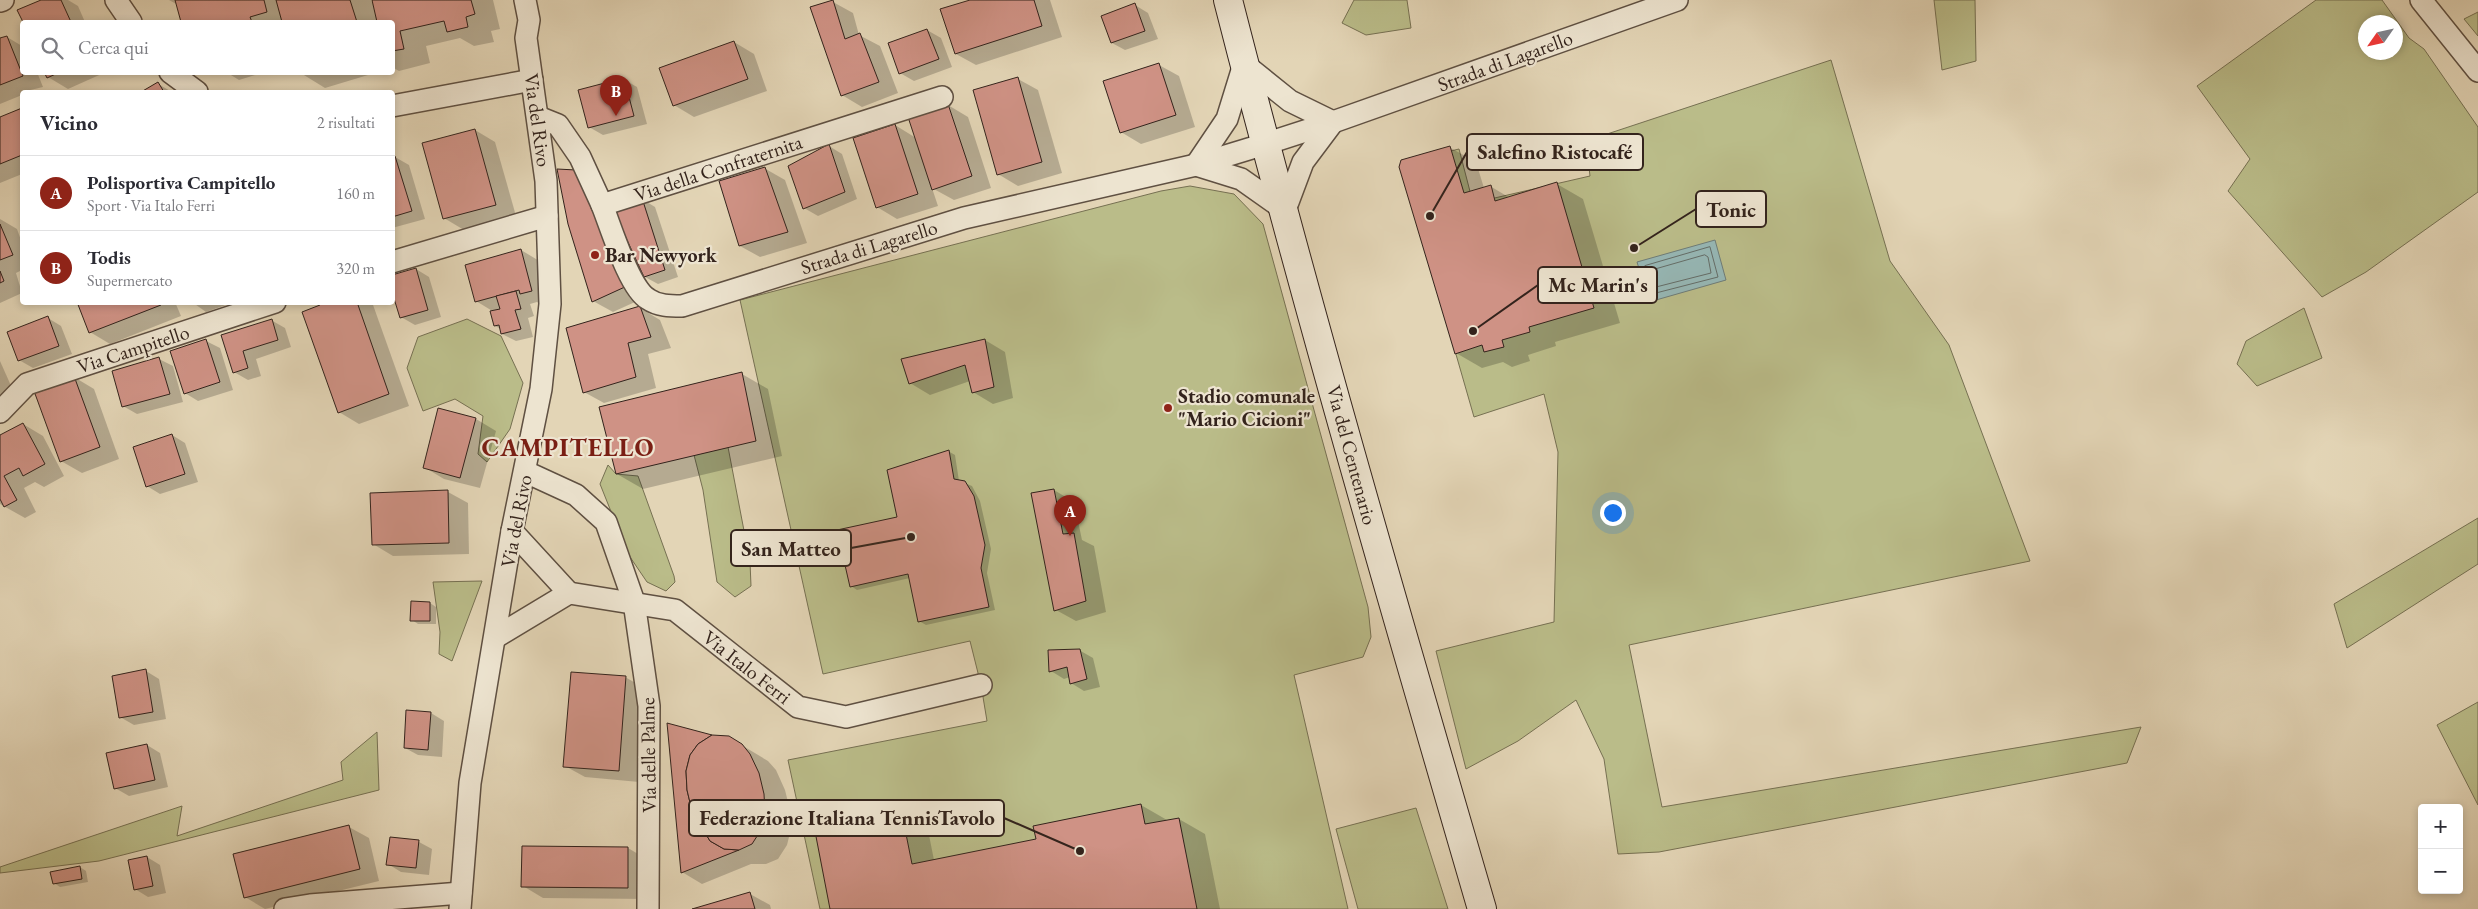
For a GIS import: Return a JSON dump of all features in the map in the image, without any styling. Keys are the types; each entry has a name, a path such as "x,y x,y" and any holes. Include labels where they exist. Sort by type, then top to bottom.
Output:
{"street":[{"path":"116,0 130,20"},
{"name":"Via del Rivo","path":"285,909 310,905 460,901 470,783 496,637 512,531 526,472 542,388 550,304 547,216 538,117 526,38 528,20 525,0"},
{"name":"Via del Centenario","path":"1228,0 1265,144 1387,584 1482,909"},
{"name":"Strada di Lagarello","path":"602,205 634,285 647,299 664,306 682,306 964,218 1196,164 1265,144 1333,122 1677,0"},
{"path":"2421,0 2478,71"},
{"path":"1244,64 1290,101 1333,122 1303,162 1284,210 1241,180 1196,164 1227,119 1244,64"},
{"path":"174,75 194,90"},
{"path":"395,105 532,80"},
{"name":"Via della Confraternita","path":"602,205 942,97"},
{"path":"538,117 558,124 580,157 602,205"},
{"path":"397,256 547,216"},
{"name":"Via Campitello","path":"0,412 27,384 267,305"},
{"name":"Via delle Palme","path":"526,472 576,495 606,522 634,602 649,706 648,909"},
{"path":"512,531 569,593"},
{"path":"496,637 569,593 634,602"},
{"name":"Via Italo Ferri","path":"634,602 675,610 798,707 846,717 981,685"}],"green space":[{"path":"1354,0 1407,0 1411,28 1366,35 1342,23"},
{"path":"1934,0 1975,0 1976,61 1942,70"},
{"path":"2316,0 2382,0 2393,15 2358,15 2358,60 2403,60 2403,30 2409,38 2424,49 2478,127 2478,192 2366,272 2322,297 2228,191 2250,159 2197,86"},
{"path":"2478,12 2478,36 2464,19"},
{"path":"1831,60 1890,261 1949,345 2030,561 1629,645 1662,807 2141,727 2127,763 1659,852 1618,854 1604,759 1576,700 1518,741 1466,769 1436,651 1554,622 1558,452 1544,394 1474,417 1401,163 1459,149 1473,203 1590,176 1586,141"},
{"path":"1190,186 1234,194 1263,224 1368,607 1371,637 1363,657 1294,675 1348,909 820,909 788,760 987,721 981,685 970,641 823,674 740,300 1161,191"},
{"path":"2304,308 2322,358 2257,386 2237,364 2246,341"},
{"path":"467,319 501,336 523,383 510,429 487,462 478,454 483,416 455,399 423,411 407,368 418,337"},
{"path":"728,447 750,562 751,586 735,597 717,582 703,490 694,455"},
{"path":"608,465 616,474 638,476 674,576 675,582 666,591 647,582 628,554 600,484"},
{"path":"2478,518 2478,564 2347,648 2334,604"},
{"path":"482,581 452,661 439,654 440,632 433,582"},
{"path":"2478,702 2478,805 2437,725"},
{"path":"377,732 379,790 99,861 0,873 0,867 182,806 177,836 343,780 341,762"},
{"path":"1416,808 1448,909 1358,909 1336,829"}],"water":[{"path":"1715,240 1726,280 1649,302 1637,262"}],"building":[{"path":"41,0 61,0 70,20 22,20 17,10"},
{"path":"175,0 264,0 267,12 250,17 251,20 180,20"},
{"path":"276,0 350,0 356,20 281,20"},
{"path":"372,0 471,0 475,14 466,17 468,27 447,32 444,21 400,31 404,49 395,50 395,20 377,20"},
{"path":"833,0 845,39 860,33 879,82 841,96 810,7"},
{"path":"970,0 1034,0 1042,26 955,54 940,9"},
{"path":"1135,3 1145,31 1111,43 1101,16"},
{"path":"927,29 939,59 899,74 888,43"},
{"path":"7,36 20,68 20,75 23,76 0,85 0,38"},
{"path":"734,41 748,79 673,106 659,68"},
{"path":"1159,63 1176,115 1120,133 1103,81"},
{"path":"1018,77 1042,162 997,175 973,90"},
{"path":"624,78 634,116 588,128 578,90"},
{"path":"158,82 163,90 144,90"},
{"path":"948,104 972,176 932,190 908,117"},
{"path":"20,109 20,156 0,164 0,117"},
{"path":"895,124 918,194 876,208 853,138"},
{"path":"475,129 496,205 443,219 422,143"},
{"path":"829,144 845,192 803,209 788,166"},
{"path":"1450,146 1464,193 1491,185 1495,201 1557,182 1594,308 1529,327 1530,332 1502,340 1504,347 1484,352 1482,345 1455,354 1399,167 1401,160"},
{"path":"395,156 412,211 395,216"},
{"path":"765,167 788,232 739,246 719,181"},
{"name":"Bar Newyork","path":"557,169 576,170 627,286 592,302 568,224"},
{"path":"642,198 665,270 644,277 614,212"},
{"path":"0,224 13,255 0,260"},
{"path":"521,249 532,291 520,294 519,290 475,302 465,265"},
{"path":"416,268 428,310 400,318 395,302 395,274"},
{"path":"0,271 4,281 0,283"},
{"path":"516,291 521,309 515,310 521,329 501,334 499,325 494,326 490,311 500,309 496,296"},
{"path":"78,305 161,305 89,333"},
{"path":"320,305 358,305 389,394 338,413 302,312"},
{"path":"640,306 651,337 628,343 636,377 583,393 566,328"},
{"path":"48,316 59,346 18,361 7,332"},
{"path":"272,319 278,340 243,351 248,368 233,373 221,335"},
{"path":"206,339 220,382 184,394 170,351"},
{"path":"985,339 994,387 972,393 965,365 909,384 901,359"},
{"path":"159,357 170,394 122,407 112,371"},
{"path":"742,372 756,441 616,474 599,407"},
{"path":"74,376 100,447 60,462 34,391"},
{"path":"438,408 476,418 460,478 423,468"},
{"path":"23,423 45,464 23,476 19,468 4,476 17,500 4,507 0,499 0,435"},
{"path":"172,434 185,474 146,487 133,447"},
{"path":"949,450 954,479 965,481 974,496 985,545 981,568 989,607 918,622 908,574 850,587 837,530 897,517 887,470"},
{"path":"1054,489 1063,534 1074,533 1086,601 1054,611 1031,493"},
{"path":"448,490 449,543 372,545 370,493"},
{"path":"411,601 430,602 430,621 410,621"},
{"path":"1080,649 1087,679 1070,684 1067,667 1049,672 1048,650"},
{"path":"146,669 153,712 119,718 112,676"},
{"path":"571,672 626,676 619,771 563,767"},
{"path":"406,710 431,712 428,750 404,748"},
{"path":"667,723 712,735 698,744 690,755 686,771 687,790 692,811 710,841 724,849 739,850 681,873"},
{"path":"712,735 729,736 742,744 750,754 759,773 764,794 765,813 761,830 752,844 739,850 724,849 710,841 692,811 687,790 686,771 690,755 698,744"},
{"path":"147,744 155,780 114,789 106,753"},
{"path":"900,804 912,864 1036,839 1033,826 1141,804 1145,824 1179,818 1197,909 830,909 813,821"},
{"path":"349,825 360,869 244,898 233,854"},
{"path":"390,837 419,840 416,868 386,865"},
{"path":"522,846 628,847 628,888 521,887"},
{"path":"147,856 153,886 134,890 128,860"},
{"path":"80,866 82,879 53,884 50,872"},
{"path":"750,892 755,909 692,909"}],"place":[{"name":"Todis","path":"616,116"},
{"name":"Salefino Ristocafé","path":"1430,216"},
{"name":"Tonic","path":"1634,248"},
{"name":"Bar Newyork","path":"595,255"},
{"name":"Mc Marin's","path":"1473,331"},
{"name":"Stadio comunale \"Mario Cicioni\"","path":"1168,408"},
{"name":"Polisportiva Campitello","path":"1070,536"},
{"name":"San Matteo","path":"911,537"},
{"name":"Federazione Italiana TennisTavolo","path":"1080,851"}],"district":[{"name":"CAMPITELLO","path":"568,447"}]}
